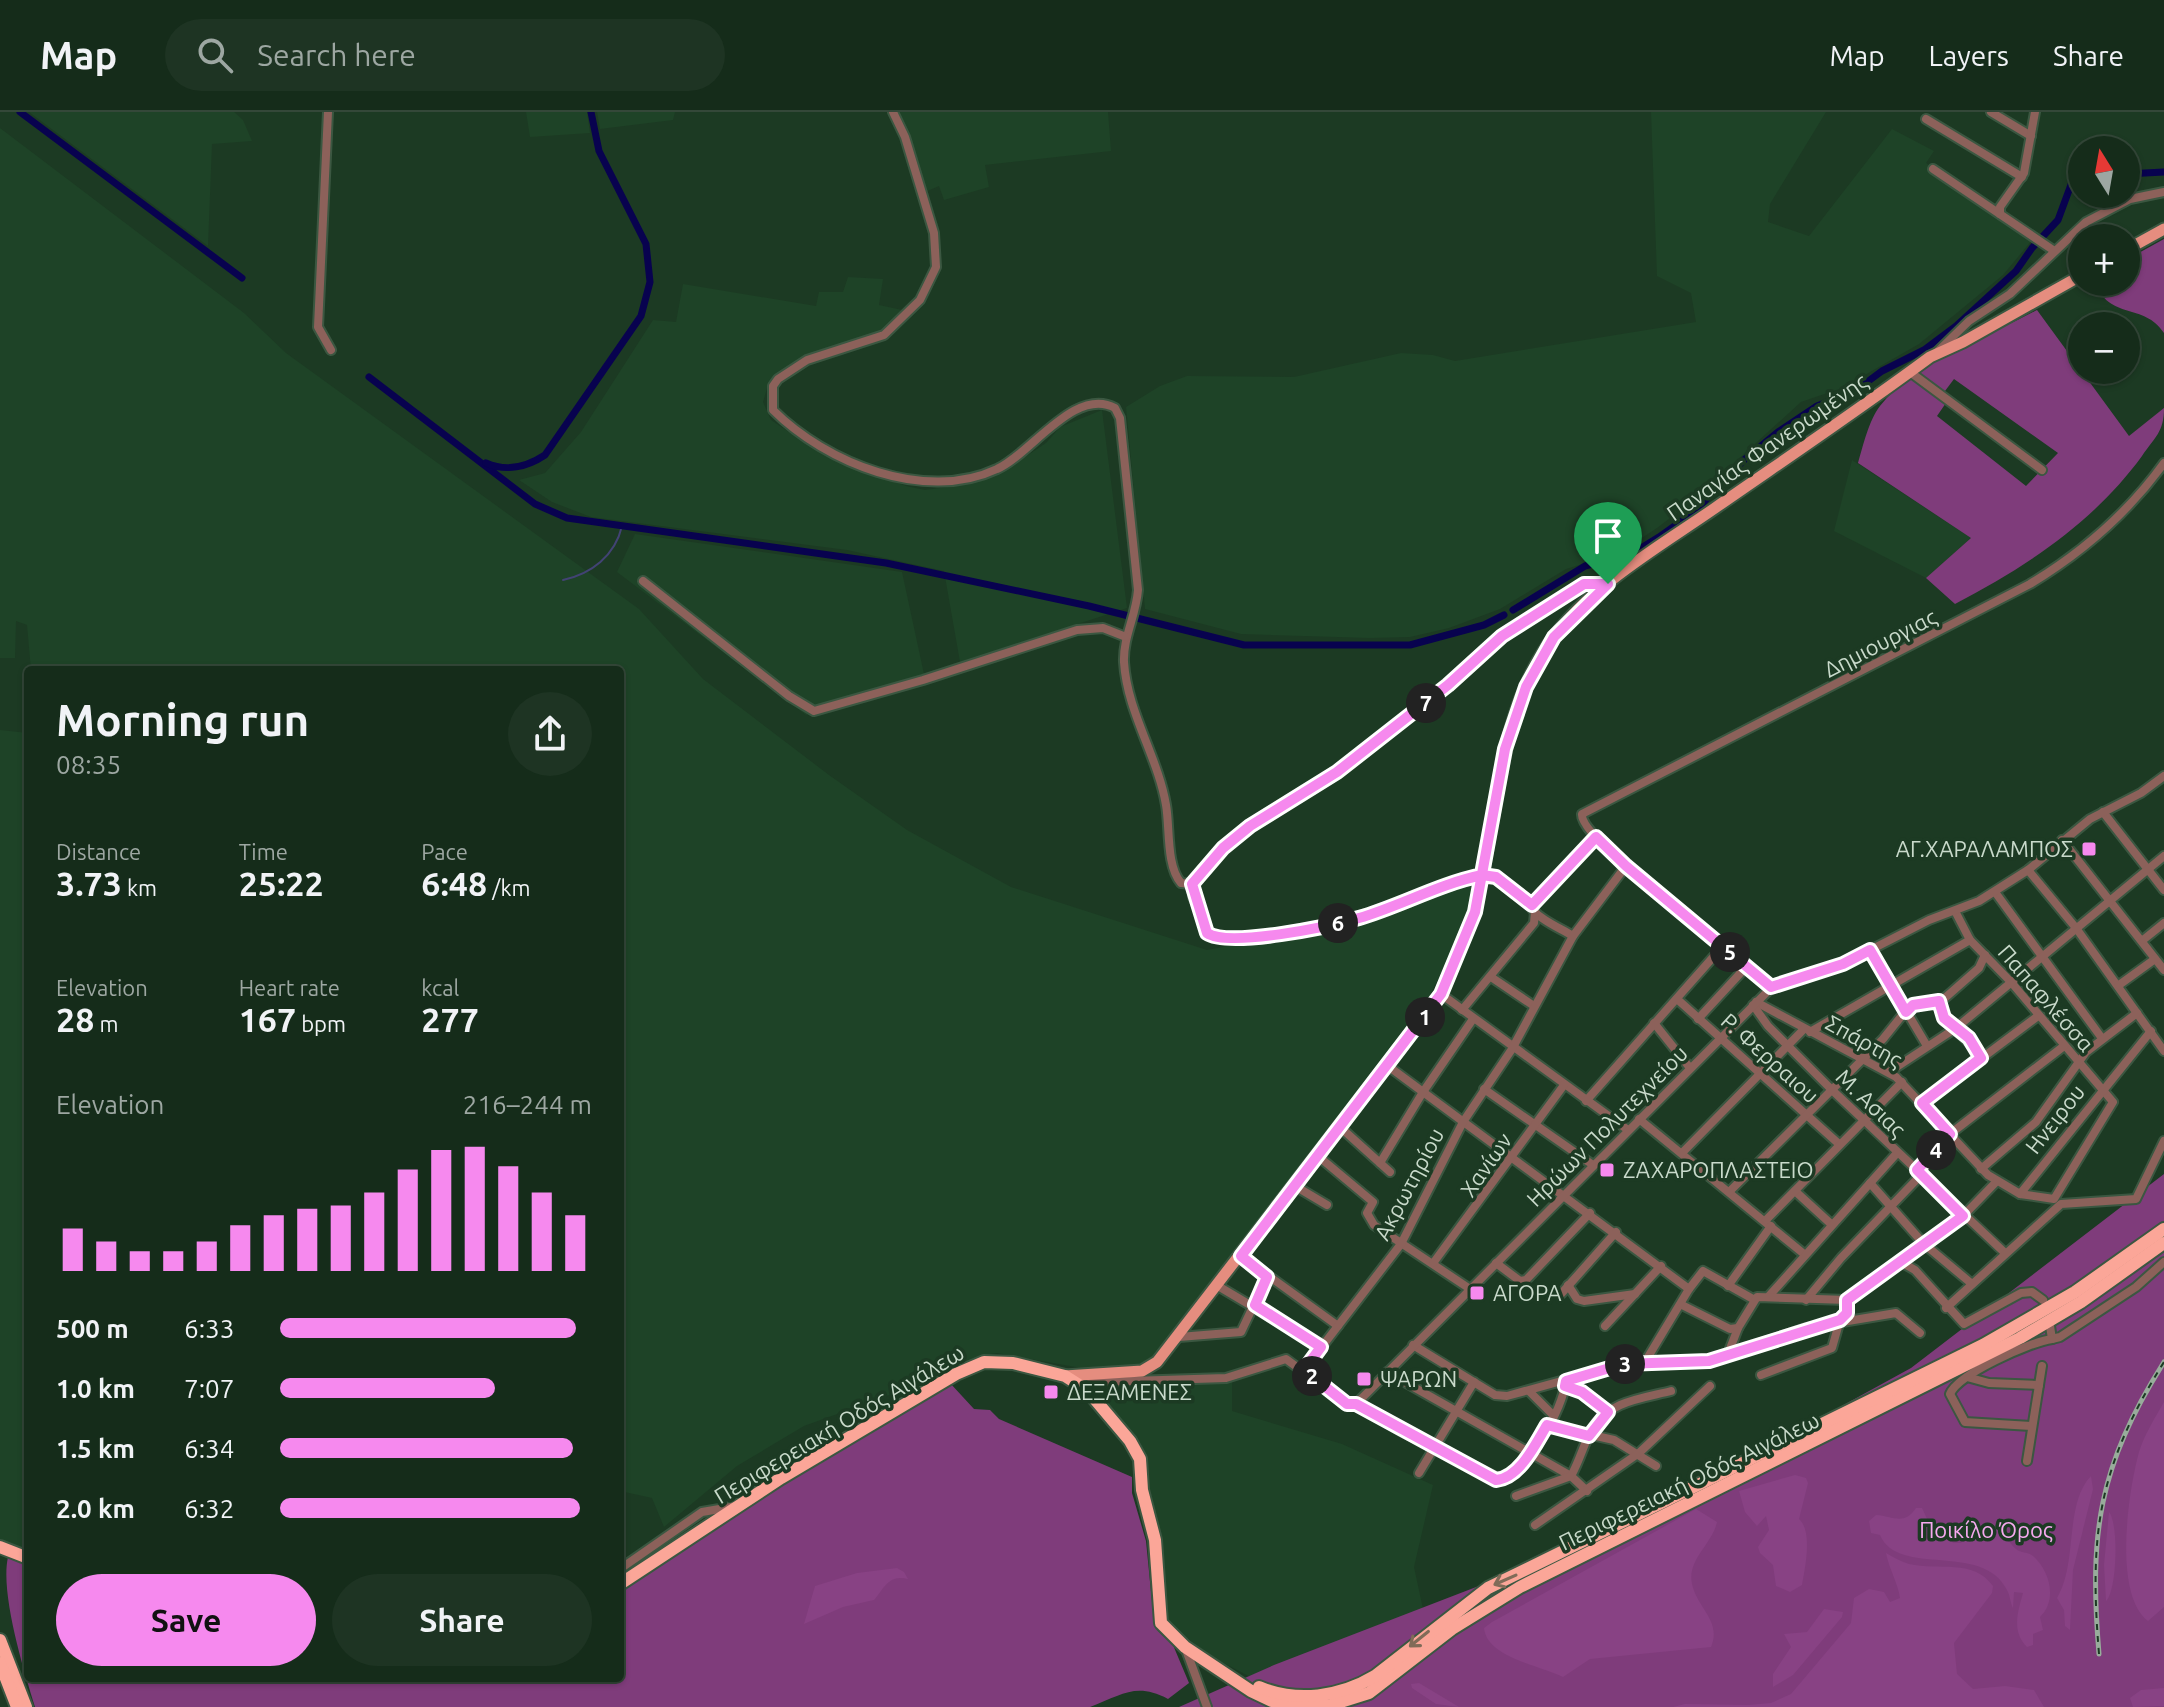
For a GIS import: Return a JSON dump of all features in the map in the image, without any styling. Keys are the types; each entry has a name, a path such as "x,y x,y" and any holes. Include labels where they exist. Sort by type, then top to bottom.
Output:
{"highway":[{"name":"Περιφερειακή Οδός Αιγάλεω","path":"1229,1676 1293,1696 1322,1695 1355,1687 1375,1676 1488,1588 1983,1345 2055,1305 2164,1229"},
{"name":"Περιφερειακή Οδός Αιγάλεω","path":"624,1581 739,1506 975,1365 993,1361 1013,1363 1065,1376 1087,1390 1136,1449 1155,1540 1159,1613 1167,1631 1185,1647 1251,1691 1288,1705 1331,1705 1369,1693 1452,1629 1499,1598 2020,1338 2102,1288 2164,1243"},
{"path":"0,1547 24,1556"},
{"path":"0,1640 26,1707"},
{"path":"0,1663 17,1707"}],"main road":[{"path":"2140,242 2164,229"},
{"name":"Παναγίας Φανερωμένης","path":"1065,1376 1148,1369 1179,1337 1441,994 1475,912 1513,719 1534,669 1554,637 1608,584 1934,355 2068,283"}],"street":[{"path":"328,112 318,327 331,350"},
{"path":"893,112 905,137 934,233 936,267 914,307 884,335 807,360 778,379 771,398 773,410 802,435 858,463 894,478 934,484 998,469 1027,451 1063,415 1103,404 1115,408 1120,418 1138,590 1134,618 1126,637 1128,684 1166,803 1175,872 1181,883 1192,884"},
{"path":"1991,112 2031,136"},
{"path":"2000,214 2000,207 2022,177 2030,152 2035,112"},
{"path":"1926,119 2022,177"},
{"path":"1933,169 2053,250"},
{"path":"1934,355 1969,321 2010,294 2053,250 2108,210 2130,199 2164,192"},
{"path":"1910,372 2042,470"},
{"name":"Δημιουργιας","path":"1596,837 1581,821 1582,814 2057,568 2125,511 2164,463"},
{"path":"643,581 789,696 814,711 909,685 1077,630 1103,628 1126,637"},
{"path":"1192,884 1243,831 1337,772 1448,685 1502,636 1584,584 1608,584"},
{"name":"Ηρώων Πολυτεχνείου","path":"1356,1404 1771,987 1843,964 1929,920 1995,892 2028,870 2062,840 2164,776"},
{"path":"2103,812 2164,890"},
{"path":"1462,1010 1534,923 1533,909 1596,837 1626,866 1771,987"},
{"path":"2062,840 2164,970"},
{"path":"1889,1072 1956,1028 2164,856"},
{"name":"Ακρωτηρίου","path":"1304,1370 1401,1244 1463,1122 1512,1049 1573,936 1626,866"},
{"path":"2028,870 2119,985 2164,1051"},
{"path":"1192,884 1204,927 1211,936 1221,938 1262,936 1358,918 1482,875 1496,877 1533,909 1573,936"},
{"path":"1995,892 2101,1037"},
{"name":"Παπαφλέσσα","path":"1955,911 1970,940 2011,982 2112,1099 2112,1106 2058,1195"},
{"path":"2143,940 2164,923"},
{"path":"1682,1153 1807,1030 1970,940"},
{"path":"1586,1101 1723,946"},
{"path":"1870,950 1927,1046"},
{"path":"1729,1192 1913,1005 1939,1001 1973,974 1985,955"},
{"path":"2119,985 2155,959"},
{"path":"1698,1019 1747,966"},
{"path":"1491,977 1534,1006"},
{"path":"1441,994 1512,1049 1628,1130"},
{"name":"Ρ. Φερραιου","path":"1677,999 1839,1144"},
{"path":"1939,1001 1944,1018 1969,1038 1981,1058"},
{"name":"Σπάρτης","path":"1754,1004 1861,1061 1889,1072 1922,1103 1981,1169 1997,1181 2020,1194 2050,1199 2058,1195"},
{"name":"Μ. Ασιας","path":"1754,1004 1789,1047 1832,1090 2005,1253"},
{"path":"1981,1169 2036,1122 2078,1062 2101,1037 2137,1013"},
{"path":"1922,1103 2038,1016"},
{"path":"1380,1163 1473,1019"},
{"path":"1654,1023 1690,1068"},
{"name":"Ηνειρου","path":"2020,1194 2151,1031"},
{"path":"1806,1300 1890,1207 1950,1134 2064,1046"},
{"path":"1388,1066 1565,1194 1689,1289"},
{"path":"1728,1286 1768,1223 1795,1191 1902,1082"},
{"name":"Χανίων","path":"1434,1262 1564,1085"},
{"path":"1484,1089 1593,1165"},
{"path":"1639,1119 1804,1254"},
{"path":"1340,1127 1390,1172"},
{"path":"1946,1308 2061,1204 2136,1199 2164,1141"},
{"path":"1769,1296 1897,1153"},
{"path":"1318,1156 1373,1202 1367,1213 1371,1222 1470,1289"},
{"path":"1645,1362 1703,1271 1753,1299 1769,1296 1847,1300 1887,1268 1901,1262 1963,1216 1997,1181"},
{"path":"1870,1183 1923,1243 1972,1284"},
{"path":"1295,1186 1327,1205"},
{"path":"1795,1191 1831,1224"},
{"path":"1496,1263 1519,1280 1526,1280 1590,1213"},
{"path":"1561,1294 1616,1232"},
{"path":"1241,1256 1338,1326"},
{"path":"1901,1262 1915,1270 1946,1308 1969,1324 2021,1293 2032,1292 2043,1300"},
{"path":"2031,1426 1965,1422 1950,1394 1967,1377 2036,1341 2066,1333 2136,1287 2164,1262"},
{"path":"1605,1326 1661,1266"},
{"path":"1179,1337 1236,1335 1244,1327 1267,1277"},
{"path":"1568,1285 1577,1299 1584,1301 1636,1294"},
{"path":"1218,1286 1255,1305 1321,1347"},
{"path":"1728,1354 1753,1299"},
{"path":"1761,1375 1832,1348 1840,1320 1847,1313 1847,1300"},
{"path":"1682,1305 1722,1328 1738,1328"},
{"path":"1413,1345 1495,1395 1530,1392 1645,1362 1700,1362 1840,1320 1896,1313 1920,1333"},
{"path":"2050,1326 2052,1339"},
{"path":"1086,1375 1098,1382 1226,1378 1286,1359 1347,1404 1356,1404 1496,1480 1508,1477 1530,1452 1553,1415 1566,1383"},
{"path":"2027,1461 2042,1366"},
{"path":"1387,1372 1571,1476 1587,1491"},
{"path":"1967,1377 1989,1383 2039,1385"},
{"path":"1419,1473 1474,1382"},
{"path":"1566,1383 1608,1412"},
{"path":"1535,1525 1639,1453 1710,1386"},
{"path":"1516,1496 1571,1476 1589,1436 1608,1412 1631,1401 1671,1391"},
{"path":"1530,1392 1553,1415"},
{"path":"1547,1425 1614,1440 1656,1466"},
{"path":"624,1566 702,1512 739,1506"},
{"path":"1185,1647 1207,1707"}],"shaded area":[{"path":"29,112 234,112 243,120 252,141 212,144 208,246"},
{"path":"526,112 587,112 590,133 530,137"},
{"path":"597,112 675,112 673,120 600,129"},
{"path":"895,112 1108,112 1111,151 985,165 989,187 944,200 939,186 925,192"},
{"path":"1651,112 1826,112 1770,204 1768,222 1809,236 1892,129 1934,151 1926,163 2038,233 2003,275 1919,344 1842,388 1801,402 1691,502 1657,528 1619,553 1566,569 1500,609 1449,628 1410,637 1370,638 1241,634 1145,609 1126,407 1160,386 1187,376 1294,377 1401,353 1433,355 1455,361 1696,322 1691,293 1657,276"},
{"path":"0,128 244,313 286,353 639,609 703,679 829,775 907,830 1011,887 1207,950 1373,918 1474,883 1462,932 1427,1001 1153,1359 1132,1368 1087,1369 997,1353 983,1355 939,1377 804,1426 737,1466 664,1527 652,1498 624,1492 624,666 31,666 27,625 16,621 15,658 0,658"},
{"path":"848,277 883,279 879,305 907,311 876,334 813,354 787,367 768,385 763,402 771,420 813,448 848,464 925,490 969,484 1004,471 1046,443 1060,427 1102,410 1127,608 960,662 944,571 847,550 591,517 552,502 519,480 545,473 581,432 653,320 676,322 683,284 816,306 819,292 843,292"},
{"path":"1852,460 1971,538 1926,578 1834,531"},
{"path":"635,534 902,572 924,674 806,715 617,572"},
{"path":"0,730 24,733 24,1550 17,1550 0,1541"},
{"path":"1232,1380 1232,1411 1342,1444 1433,1485 1414,1567 1426,1623 1264,1684 1214,1658 1168,1624 1162,1567 1142,1459 1090,1387 1191,1385"}],"green space":[{"path":"2164,239 2164,333 2140,312 2118,307 2103,296 2140,296 2140,252"},
{"path":"2037,310 2068,352 2068,384 2091,384 2129,436 2164,408 2155,439 2102,502 2033,558 1955,604 1926,578 1971,538 1858,463 1867,433 1880,406 1912,377 1953,352","holes":["1954,379 2058,453 2026,486 1937,416 1948,400 1942,395"]},
{"name":"Ποικίλο Όρος","path":"2164,1174 2164,1707 1179,1707 1274,1665 1580,1547 1672,1499 1911,1368"},
{"path":"950,1383 974,1409 990,1410 999,1419 1132,1477 1132,1493 1146,1541 1154,1622 1158,1631 1173,1645 1189,1683 1168,1699 1138,1691 1090,1707 35,1707 28,1682 624,1682 624,1587 777,1486"},
{"path":"2164,1402 2164,1607 2148,1621 2137,1608 2130,1589 2126,1541 2139,1452"},
{"path":"1795,1475 1806,1478 1808,1483 1799,1519 1806,1532 1807,1550 1802,1585 1790,1592 1776,1586 1773,1565 1758,1547 1769,1530 1766,1516 1757,1526 1745,1512 1739,1491"},
{"path":"2091,1476 2093,1489 2073,1570 2070,1630 2065,1626 2064,1610 2057,1598 2067,1568 2077,1502"},
{"path":"1916,1508 1922,1508 1929,1523 1952,1533 1950,1538 1953,1543 1961,1543 1975,1526 1991,1522 2016,1549 2031,1555 2039,1563 2048,1578 2050,1595 2049,1603 2040,1617 2043,1630 2033,1634 2033,1645 2027,1647 2017,1628 2023,1593 2014,1592 2013,1608 2007,1590 1995,1575 1980,1567 1904,1555 1890,1548 1880,1535 1871,1533 1869,1521 1876,1515 1898,1519 1912,1514"},
{"path":"1696,1509 1717,1522 1696,1559 1691,1575 1695,1593 1711,1622 1714,1638 1711,1647 1590,1659 1563,1677 1504,1654 1487,1638 1484,1628 1492,1622"},
{"path":"2109,1512 2114,1530 2115,1557 2113,1585 2106,1601 2104,1565"},
{"path":"1886,1553 1909,1564 1955,1567 1985,1577 1993,1586 1992,1593 1954,1643 1957,1674 1973,1689 2005,1686 2034,1690 2044,1707 1673,1707 1685,1704 1771,1703 1791,1694 1851,1623 1854,1598 1869,1589 1884,1592 1890,1602 1900,1598"},
{"path":"8,1557 24,1563 24,1669 7,1590"},
{"path":"897,1568 908,1579 891,1581 874,1600 843,1607 804,1624 815,1586 857,1573"},
{"path":"1824,1609 1843,1612 1842,1617 1793,1675 1773,1687 1773,1674 1791,1647 1784,1634 1807,1632"},
{"path":"1419,1683 1459,1707 1436,1704 1412,1688 1411,1684"},
{"path":"2164,1688 2164,1706 2133,1707 2130,1698 2141,1690"}],"waterway":[{"path":"20,112 242,278"},
{"path":"486,463 516,467 545,455 641,316 650,282 646,244 599,151 591,112"},
{"path":"2140,173 2164,172"},
{"path":"1513,610 1585,566 1633,553 1659,537 1694,512 1744,460 1778,432 1817,406 1855,391 1882,371 1924,350 1956,326 2016,271 2058,220 2068,193"},
{"path":"369,377 535,504 567,518 886,563 1089,606 1244,645 1410,645 1484,625 1504,615"},
{"path":"563,580 583,573 608,555 622,526"}],"railway":[{"path":"2099,1654 2096,1572 2103,1502 2125,1435 2164,1362"}],"place":[{"name":"ΑΓ.ΧΑΡΑΛΑΜΠΟΣ","path":"2089,849"},
{"name":"ΖΑΧΑΡΟΠΛΑΣΤΕΙΟ","path":"1607,1170"},
{"name":"ΑΓΟΡΑ","path":"1477,1293"},
{"name":"ΨΑΡΩΝ","path":"1364,1379"},
{"name":"ΔΕΞΑΜΕΝΕΣ","path":"1051,1392"}],"route":[{"path":"1608,584 1554,637 1526,687 1505,749 1484,870 1475,912 1460,955 1441,994 1241,1256 1267,1277 1255,1305 1321,1347 1304,1370 1347,1404 1356,1404 1496,1480 1508,1477 1520,1465 1547,1425 1589,1436 1608,1412 1582,1392 1565,1386 1566,1381 1623,1364 1709,1361 1783,1335 1840,1320 1847,1313 1847,1300 1887,1268 1901,1262 1963,1216 1917,1170 1950,1134 1922,1103 1981,1058 1969,1038 1944,1018 1938,1008 1939,1001 1913,1005 1906,1012 1870,950 1843,964 1771,987 1626,866 1596,837 1532,905 1496,877 1482,875 1342,922 1262,936 1221,938 1207,933 1193,897 1192,884 1223,848 1266,815 1337,772 1448,685 1494,642 1515,627 1584,584 1608,584"}]}
